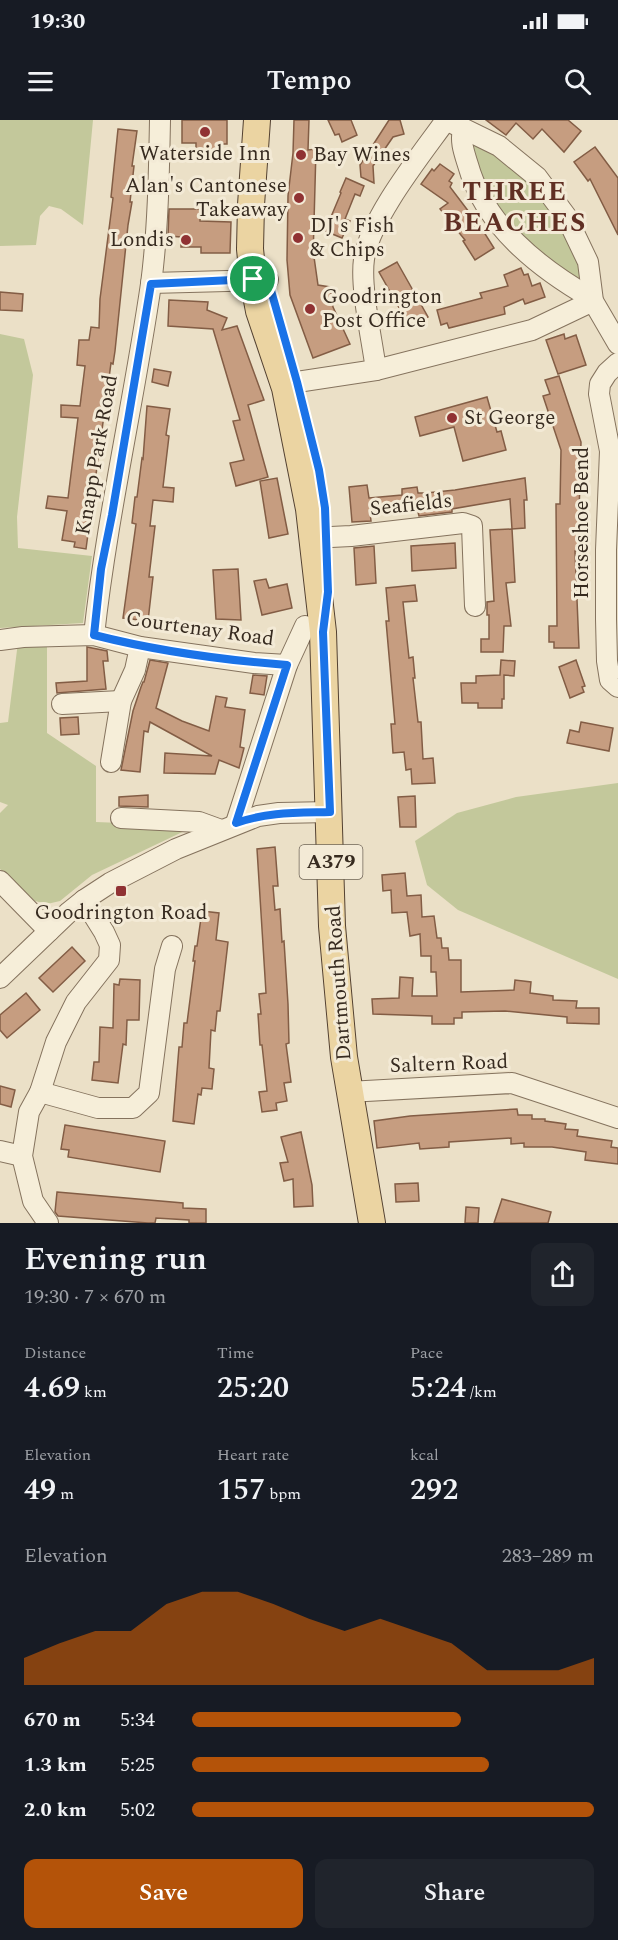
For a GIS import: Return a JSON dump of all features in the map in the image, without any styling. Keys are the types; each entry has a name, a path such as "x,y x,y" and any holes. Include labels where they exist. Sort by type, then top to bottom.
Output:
{"main road":[{"name":"Dartmouth Road","path":"257,120 250,249 261,280"},
{"name":"Dartmouth Road","path":"272,120 259,311 291,385 303,474 319,538 314,629 330,812 332,926 348,1092 372,1223"}],"street":[{"name":"Knapp Park Road","path":"94,635 101,569 151,284 156,234 160,120"},
{"path":"452,123 461,139 471,177 489,212 526,254 561,281 592,300"},
{"path":"452,123 499,146 537,177 566,216 588,262 592,300 618,344"},
{"path":"376,370 363,281 364,260 369,238 403,180 452,123"},
{"path":"151,284 261,280"},
{"path":"291,385 376,370 532,330 592,300"},
{"name":"Horseshoe Bend","path":"618,363 607,373 600,384 599,394 614,453 606,550 607,661 610,680 618,687"},
{"name":"Seafields","path":"319,538 464,523 472,526 475,606"},
{"path":"228,826 287,665 314,629"},
{"name":"Courtenay Road","path":"0,640 94,635 140,647 254,663 287,665"},
{"path":"111,762 121,701 135,670 140,647"},
{"path":"62,704 121,701"},
{"path":"0,978 84,900 155,859 228,826 258,816 279,813 330,812"},
{"path":"121,818 199,822 228,826"},
{"path":"0,880 49,931"},
{"path":"48,1223 33,1201 22,1156 30,1112 40,1092 56,1042 76,1002 109,960 110,945 84,900"},
{"path":"40,1092 98,1108 133,1108 149,1093 165,969 172,946"},
{"name":"Saltern Road","path":"348,1092 512,1083 618,1118"},
{"path":"0,1151 22,1156"}],"green space":[{"path":"0,120 93,120 83,225 61,209 49,206 40,216 36,245 0,246"},
{"path":"468,141 501,155 544,194 579,261 585,286 518,238 475,170"},
{"path":"0,334 24,339 33,375 17,517 18,548 92,556 83,623 0,628"},
{"path":"18,642 47,642 47,733 96,766 96,822 195,826 92,875 60,901 47,904 35,901 0,869 0,813 8,805 0,802 0,723 8,722"},
{"path":"618,783 618,979 458,910 427,885 415,841 457,813 516,797"}],"building":[{"name":"Waterside Inn","path":"182,120 227,120 227,144 218,144 218,154 196,154 196,143 182,143"},
{"path":"294,120 309,120 308,150 316,149 313,259 314,257 318,285 330,287 333,307 350,344 313,358 290,295 287,260 288,196"},
{"path":"328,120 351,120 357,135 342,142 339,134 335,135"},
{"path":"389,120 400,120 404,134 393,137 373,166 374,183 361,177 360,165"},
{"path":"486,120 568,120 581,131 564,152 542,129 533,139 516,123 506,135"},
{"path":"118,129 137,131 132,166 134,166 130,202 132,202 115,351 113,364 111,363 86,549 74,547 75,542 62,540 67,511 46,508 48,496 68,498 78,418 61,417 61,405 80,406 85,366 77,365 79,340 89,340 91,327 99,328"},
{"path":"595,147 618,178 618,235 590,179 588,181 574,162"},
{"path":"440,164 454,174 449,181 452,183 450,187 472,216 470,218 467,216 479,231 482,229 494,248 475,260 463,241 465,240 440,209 448,203 421,184 432,169 434,171"},
{"path":"346,178 364,186 360,196 355,194 345,219 350,221 342,238 325,231"},
{"path":"169,209 200,209 200,221 231,222 230,253 201,253 201,247 181,247 181,237 168,236"},
{"path":"397,262 428,317 410,327 379,272"},
{"path":"521,268 524,275 528,274 532,286 540,283 545,297 525,304 523,299 504,307 505,314 449,328 447,323 441,325 437,310 482,298 480,293 508,286 504,275"},
{"path":"0,292 23,294 22,311 0,310"},
{"path":"169,300 208,302 207,310 227,318 222,330 237,326 264,400 248,405 268,477 236,486 230,463 244,460 233,421 240,420 213,329 168,326"},
{"path":"564,334 565,339 576,335 586,365 558,374 546,340"},
{"path":"154,369 171,372 168,386 152,382"},
{"path":"559,376 581,442 578,551 575,551 579,648 554,648 554,642 549,642 549,626 557,626 556,504 560,504 561,450 543,396 550,394 545,380"},
{"path":"487,397 497,432 501,431 506,450 463,461 454,427 420,436 415,417"},
{"path":"147,406 170,409 163,487 174,488 173,502 153,500 150,526 155,526 149,577 153,577 148,621 123,618 136,524 132,523 143,459"},
{"path":"277,478 288,534 269,538 260,481"},
{"path":"525,478 527,500 524,500 525,528 512,529 510,499 452,509 452,512 419,516 418,512 404,513 404,508 370,512 371,521 352,522 349,487 367,485 369,498 402,495 402,489 417,487 418,493 426,493"},
{"path":"512,529 515,582 506,583 511,626 504,626 503,652 481,652 481,639 489,639 487,602 494,601 490,530"},
{"path":"455,543 456,568 412,571 411,546"},
{"path":"374,546 376,583 356,585 354,548"},
{"path":"238,569 241,620 216,619 213,570"},
{"path":"266,579 269,588 287,584 292,608 262,615 254,581"},
{"path":"415,585 417,601 403,602 409,658 413,657 415,678 413,678 418,722 421,722 423,759 433,758 435,783 412,784 411,769 406,770 404,752 393,753 391,724 395,724 386,621 389,621 386,588"},
{"path":"87,647 107,651 108,661 103,661 106,689 57,693 56,683 87,681"},
{"path":"150,660 168,663 156,708 209,731 216,696 227,698 225,707 245,710 240,747 244,748 239,768 219,760 215,774 164,773 165,753 212,756 150,722 148,732 144,731 140,772 121,770 133,711"},
{"path":"501,660 515,661 514,676 504,675 502,708 478,708 478,703 462,703 461,683 476,683 476,676 500,675"},
{"path":"576,660 585,686 582,687 584,692 570,698 559,667"},
{"path":"253,675 267,676 264,695 250,693"},
{"path":"78,717 79,734 61,735 60,718"},
{"path":"581,722 613,728 609,751 567,743 570,730 579,732"},
{"path":"148,795 148,807 119,806 119,797"},
{"path":"415,796 416,827 400,827 398,797"},
{"path":"275,847 278,886 273,886 275,910 280,909 282,942 284,941 289,1043 286,1044 291,1082 284,1083 287,1101 276,1103 277,1110 262,1112 259,1092 267,1091 258,1014 261,1014 259,994 266,993 257,849"},
{"path":"405,873 407,896 421,895 422,917 434,916 437,938 441,938 442,948 448,948 449,960 461,960 461,992 514,990 515,980 531,982 530,993 553,996 553,1000 577,1001 576,1008 599,1008 599,1024 567,1023 567,1017 505,1011 462,1012 462,1018 454,1018 454,1024 432,1024 432,1016 373,1014 372,999 399,998 400,977 413,978 412,996 437,996 436,972 431,972 431,956 421,956 420,934 410,936 407,912 392,913 391,890 383,891 382,875"},
{"path":"202,911 219,913 216,940 228,942 220,1011 217,1011 215,1031 211,1030 209,1068 214,1069 212,1089 202,1088 201,1095 198,1094 194,1124 173,1121 179,1047 182,1047 184,1023 187,1023 195,946 197,946"},
{"path":"72,947 85,961 53,992 39,978"},
{"path":"120,979 140,980 139,1020 127,1020 126,1045 123,1044 118,1083 92,1080 94,1062 99,1062 100,1027 113,1028 114,984 119,985"},
{"path":"26,993 40,1010 7,1038 0,1030 0,1015"},
{"path":"0,1086 15,1090 11,1107 0,1104"},
{"path":"517,1109 518,1115 532,1115 532,1119 545,1119 545,1121 566,1124 565,1129 578,1130 577,1136 612,1141 611,1147 618,1148 618,1164 585,1160 586,1152 552,1147 524,1147 524,1143 511,1144 511,1138 449,1142 449,1147 420,1149 419,1143 377,1148 374,1121 410,1116"},
{"path":"65,1125 165,1141 160,1172 68,1157 69,1150 61,1149"},
{"path":"301,1132 312,1185 313,1206 294,1207 293,1179 284,1181 280,1163 288,1162 281,1137"},
{"path":"418,1183 419,1201 396,1202 395,1184"},
{"path":"57,1192 183,1203 183,1208 206,1209 206,1223 156,1218 155,1223 148,1223 58,1216 55,1212"},
{"path":"502,1199 551,1212 548,1223 494,1223"},
{"path":"466,1207 479,1208 478,1223 465,1223"}],"place":[{"name":"Waterside Inn","path":"205,132"},
{"name":"Bay Wines","path":"301,155"},
{"name":"Alan's Cantonese Takeaway","path":"299,198"},
{"name":"DJ's Fish & Chips","path":"298,238"},
{"name":"Londis","path":"186,240"},
{"name":"Goodrington Post Office","path":"310,309"},
{"name":"St George","path":"452,418"},
{"name":"Goodrington Road","path":"121,891"}],"district":[{"name":"THREE BEACHES","path":"515,208"}],"route":[{"path":"253,279 268,280 319,470 325,508 328,592 323,632 330,812 279,813 258,816 236,823 287,665 254,663 140,647 94,635 101,569 151,284 253,279"}]}
